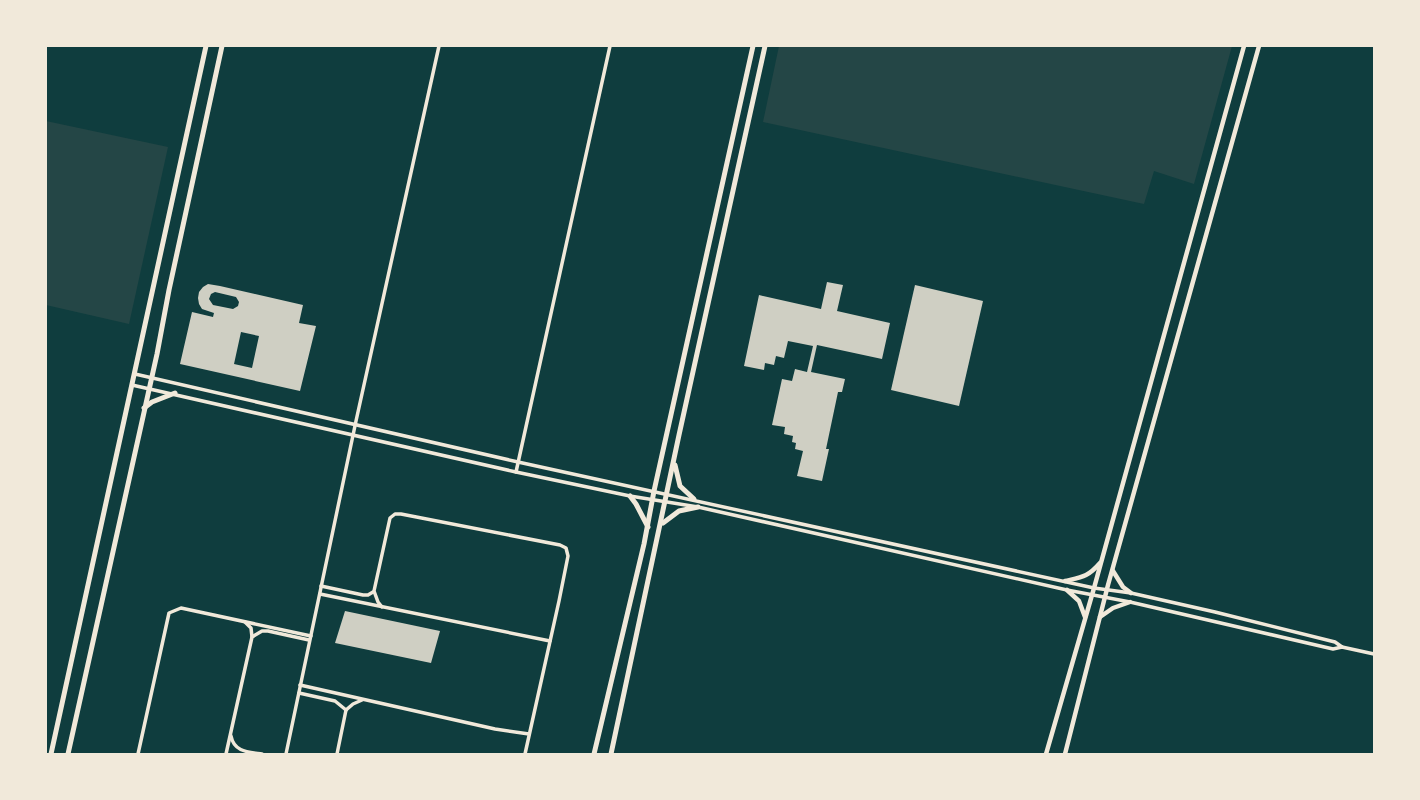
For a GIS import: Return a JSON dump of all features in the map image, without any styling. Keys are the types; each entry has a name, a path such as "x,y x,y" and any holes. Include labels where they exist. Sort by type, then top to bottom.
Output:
{"main road":[{"path":"51,754 206,46"},
{"path":"68,754 222,46"},
{"path":"594,754 648,527 753,46"},
{"path":"611,754 765,46"},
{"path":"144,408 175,393"},
{"path":"674,462 680,486 694,499"},
{"path":"630,496 648,527"},
{"path":"661,525 679,511 698,508"}],"street":[{"path":"286,754 439,46"},
{"path":"516,472 610,46"},
{"path":"1046,754 1244,46"},
{"path":"1065,754 1112,570 1259,46"},
{"path":"135,374 518,462 1094,588 1132,593 1335,642 1342,648"},
{"path":"132,385 516,472 698,508 1067,590 1130,601 1333,649 1374,654"},
{"path":"382,607 374,591 390,518 396,514 566,548 568,556 525,754"},
{"path":"1065,581 1086,576 1101,562"},
{"path":"1112,570 1123,587 1132,593"},
{"path":"321,586 363,595 374,591"},
{"path":"1067,590 1079,601 1085,617"},
{"path":"320,594 550,642"},
{"path":"1100,617 1130,601"},
{"path":"138,754 169,613 181,608 310,638"},
{"path":"226,754 252,637 251,628 244,621"},
{"path":"252,637 262,631 268,631 310,638"},
{"path":"300,685 495,729 529,734"},
{"path":"299,693 335,701 346,710"},
{"path":"337,754 346,710 363,699"},
{"path":"231,734 232,744 237,749 262,754"}],"shaded area":[{"path":"779,46 1232,46 1194,184 1154,171 1144,204 763,122"},
{"path":"46,121 168,147 129,324 46,305"}],"building":[{"path":"827,282 843,285 837,311 890,323 882,359 817,345 811,372 845,379 842,392 838,392 822,481 797,476 803,451 795,449 793,436 784,434 785,427 772,425 782,379 792,381 795,369 807,372 813,346 788,341 784,358 776,356 774,365 765,363 764,370 744,366 759,295 821,309"},
{"path":"208,284 220,286 303,305 299,323 316,326 300,391 180,364 192,312 213,317 214,313 202,309 199,304 199,292","holes":["215,292 236,297 238,306 233,309 213,305 209,299","241,332 259,336 252,368 234,364"]},
{"path":"915,285 983,301 959,406 891,390"},
{"path":"345,611 440,631 431,663 335,643"}]}
